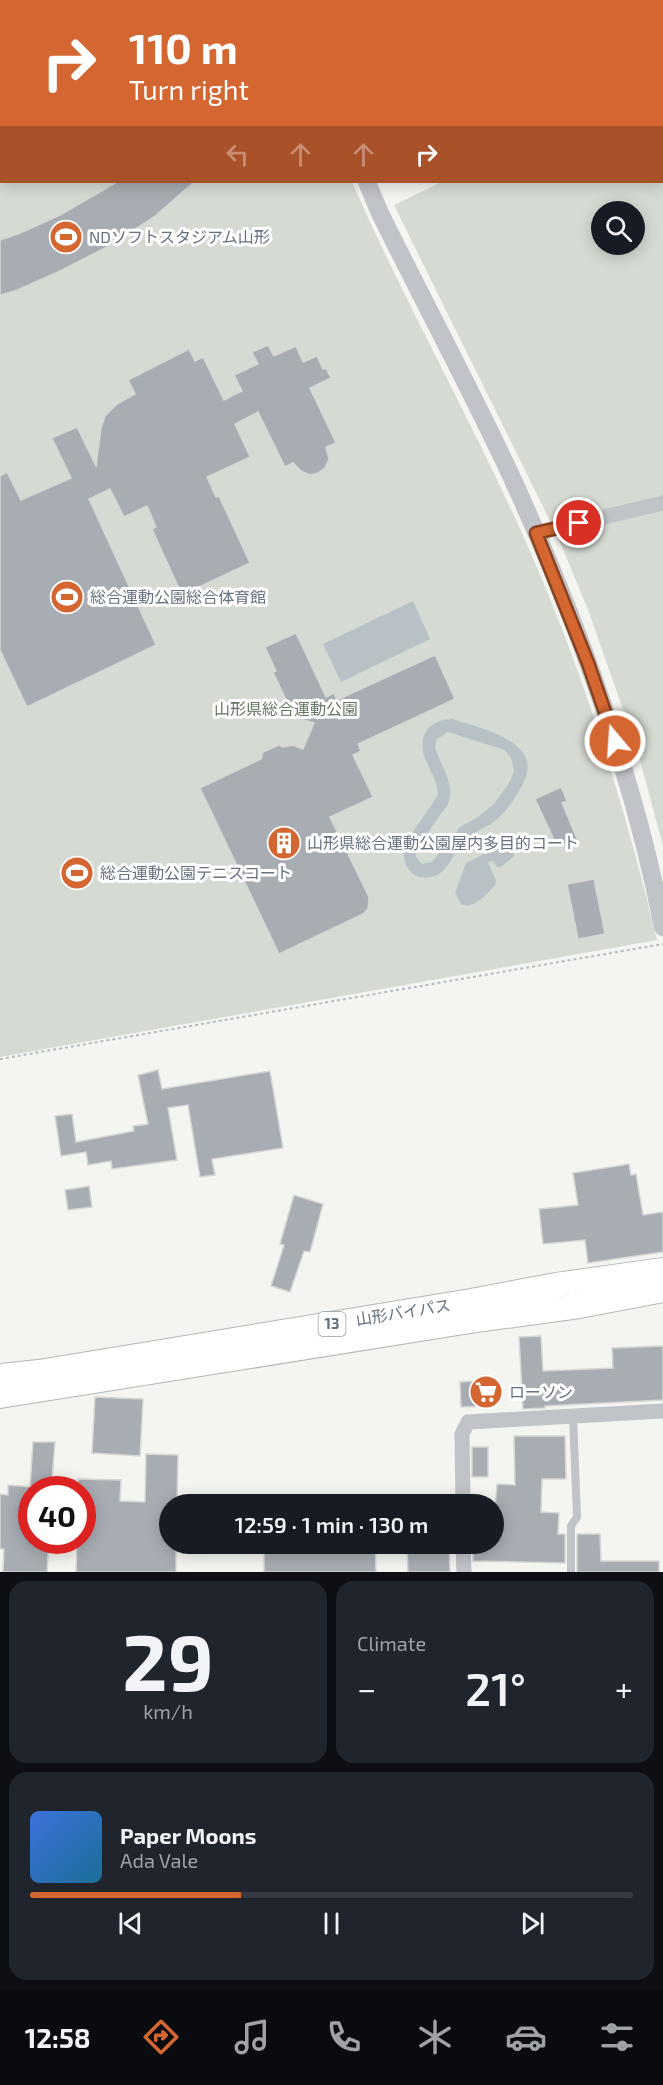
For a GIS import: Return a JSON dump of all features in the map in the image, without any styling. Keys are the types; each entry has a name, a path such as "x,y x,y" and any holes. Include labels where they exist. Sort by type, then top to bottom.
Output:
{"highway":[{"name":"山形バイパス","path":"0,1376 51,1370 556,1285 663,1270"},
{"name":"山形バイパス","path":"0,1396 579,1306 663,1290"}],"street":[{"path":"367,183 393,240 498,448 536,533 588,663 622,763 655,885 663,927"},
{"path":"536,533 663,503"},
{"path":"463,1494 462,1434 468,1422 663,1411"},
{"path":"463,1554 464,1572"}],"lane":[{"path":"571,1572 571,1526 577,1517 573,1415"}],"path":[{"path":"0,1059 663,944"}],"green space":[{"name":"山形県総合運動公園","path":"0,183 352,183 483,450 546,589 600,737 631,838 657,940 0,1057"},
{"path":"440,183 663,183 663,846 640,760 624,712 587,607 557,535 394,205"}],"shaded area":[{"path":"413,601 430,639 341,682 323,644"},
{"path":"449,719 481,728 509,740 520,749 527,760 527,773 520,789 502,814 467,838 442,871 437,875 424,878 408,869 403,852 404,845 438,795 424,754 423,738 432,725","holes":["448,732 505,750 511,758 514,770 511,780 494,804 478,817 460,827 432,862 422,864 416,857 416,849 448,804 450,796 449,782 435,746 437,739"]},
{"path":"504,844 511,846 514,856 501,867 497,867 493,861 488,862 496,881 495,885 475,903 461,904 455,893 466,863"}],"building":[{"name":"NDソフトスタジアム山形","path":"115,183 193,183 154,217 111,245 58,272 15,291 0,295 0,240 60,215"},
{"path":"268,345 274,356 296,346 303,362 317,356 323,369 326,368 331,378 310,388 336,443 326,447 329,459 325,468 310,475 301,471 293,463 285,467 258,412 235,424 250,457 207,477 216,497 219,496 250,563 182,595 152,529 156,527 147,506 124,517 110,489 89,499 156,645 27,707 0,650 0,476 7,472 21,500 71,478 52,438 77,427 96,466 101,428 105,416 117,404 135,394 128,380 189,349 195,361 203,357 224,400 242,391 234,375 258,364 252,352"},
{"path":"296,633 326,697 334,693 337,700 435,655 455,699 358,744 361,751 353,755 373,797 330,817 369,897 368,909 363,914 279,954 200,788 261,759 263,752 279,745 283,747 293,745 303,749 314,723 294,717 273,672 276,671 265,647"},
{"path":"561,787 567,801 562,803 578,841 563,846 560,839 555,842 535,799"},
{"path":"594,879 605,934 578,939 567,884"},
{"path":"158,1070 162,1089 270,1071 283,1148 212,1159 215,1175 200,1177 188,1105 168,1108 177,1160 112,1169 111,1161 88,1165 86,1152 61,1156 55,1116 72,1114 76,1142 134,1131 133,1126 148,1124 138,1075"},
{"path":"629,1164 631,1175 636,1174 643,1215 663,1212 663,1252 588,1263 585,1240 543,1244 539,1209 578,1205 573,1173"},
{"path":"89,1186 92,1207 68,1210 65,1190"},
{"path":"294,1195 323,1204 310,1252 304,1251 290,1292 271,1286 284,1245 280,1244"},
{"path":"541,1336 543,1371 613,1368 612,1348 663,1346 663,1400 523,1409 519,1337"},
{"path":"492,1380 493,1406 461,1407 460,1382"},
{"path":"95,1397 143,1399 140,1456 92,1453"},
{"path":"514,1436 565,1436 566,1479 542,1479 541,1512 559,1513 558,1534 565,1534 565,1563 473,1561 473,1554 504,1554 504,1494 496,1494 497,1484 515,1485"},
{"path":"33,1442 55,1442 52,1476 31,1476"},
{"path":"472,1447 488,1447 488,1477 472,1477"},
{"path":"146,1454 178,1455 177,1494 159,1494 159,1554 176,1554 176,1572 76,1572 77,1554 96,1554 96,1479 121,1480 120,1501 145,1502"},
{"path":"8,1485 18,1486 18,1554 48,1554 47,1572 3,1572 4,1549 0,1549 0,1494 8,1495"},
{"path":"577,1534 600,1534 601,1561 659,1561 659,1572 577,1572"},
{"path":"264,1554 375,1554 376,1572 264,1572"},
{"path":"407,1554 449,1554 450,1572 408,1572"}],"place":[{"name":"NDソフトスタジアム山形","path":"66,237"},
{"name":"総合運動公園総合体育館","path":"67,597"},
{"name":"山形県総合運動公園屋内多目的コート","path":"284,843"},
{"name":"総合運動公園テニスコート","path":"77,873"},
{"name":"ローソン","path":"486,1392"}],"route":[{"path":"579,523 536,533 566,603 615,741"}]}
